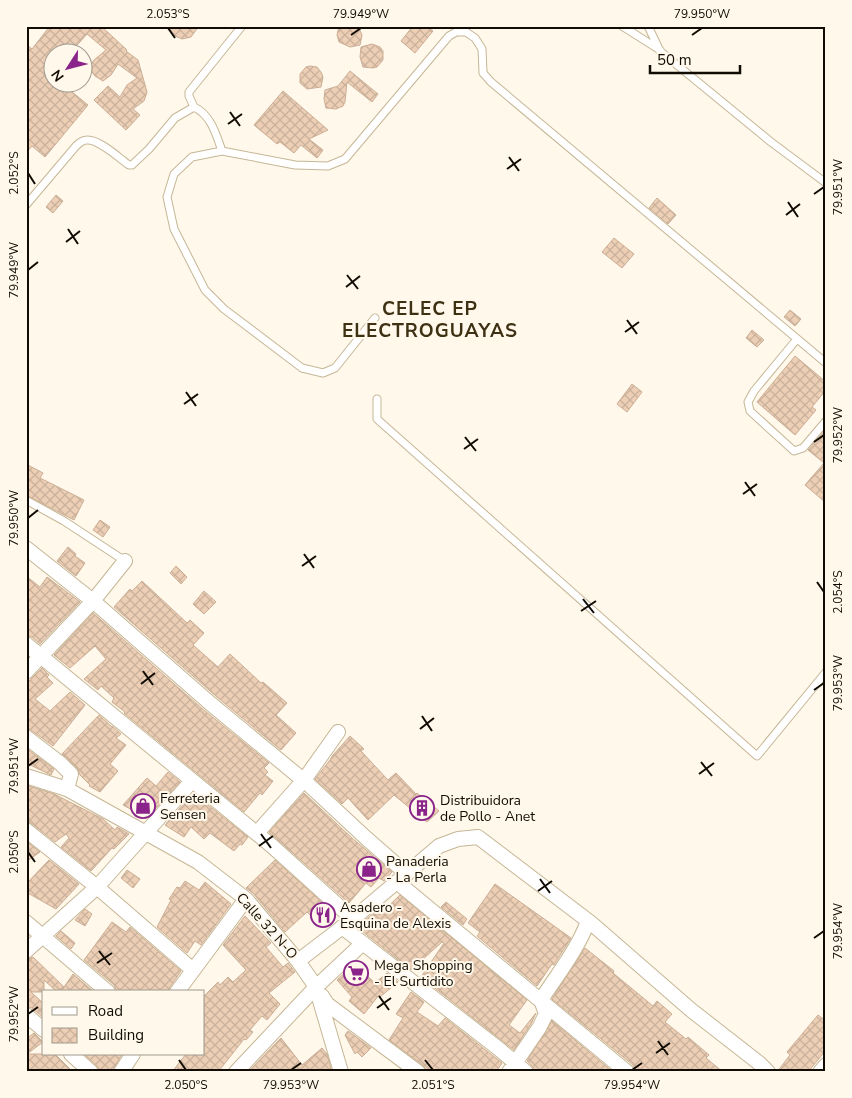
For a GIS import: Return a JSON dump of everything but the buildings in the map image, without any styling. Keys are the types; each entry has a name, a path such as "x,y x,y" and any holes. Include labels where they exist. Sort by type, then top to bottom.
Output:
{"street":[{"path":"26,548 93,601 211,704 304,780 366,838 402,878 541,1000 627,1072"},
{"path":"26,672 93,601 125,561"},
{"path":"26,644 257,833 348,923 362,943 517,1069 546,1014 541,1000"},
{"path":"257,833 304,780 338,732"},
{"path":"26,737 60,763 71,774 66,789"},
{"name":"Calle 32 N-O","path":"26,776 66,789 198,862 246,899 298,961 316,987 341,1072"},
{"path":"26,951 96,887 192,781"},
{"path":"26,830 193,970"},
{"path":"298,961 348,923 439,846 458,839 478,837 588,921 762,1069"},
{"path":"178,990 246,899"},
{"path":"541,1000 574,949 588,921"},
{"path":"26,922 106,990"},
{"path":"236,1072 316,987 362,943"},
{"path":"316,987 327,1004 418,1072"},
{"path":"26,1015 42,1028"},
{"path":"73,1056 91,1072"},
{"path":"121,1072 132,1056"},
{"path":"820,1072 826,1065"}],"lane":[{"path":"222,151 215,129 202,111 194,107 189,92 242,26"},
{"path":"375,318 335,368 323,373 302,368 224,308 205,290 174,229 167,197 174,174 192,157 222,151 295,165 328,166 345,159 457,26"},
{"path":"622,26 660,50 771,142 826,183"},
{"path":"648,26 660,50"},
{"path":"449,36 456,32 466,32 475,38 482,49 483,73 491,82 826,363"},
{"path":"26,205 81,142 87,140 97,141 129,165 132,165 149,149 175,118 194,107"},
{"path":"797,338 754,391 748,402 750,412 794,451 803,448 826,421"},
{"path":"377,399 377,419 757,756 826,672"},
{"path":"26,500 64,521 125,561"}],"place":[{"name":"Ferreteria Sensen","path":"143,806"},
{"name":"Distribuidora de Pollo - Anet","path":"422,808"},
{"name":"Panaderia - La Perla","path":"369,869"},
{"name":"Asadero - Esquina de Alexis","path":"323,915"},
{"name":"Mega Shopping - El Surtidito","path":"356,973"}],"district":[{"name":"CELEC EP ELECTROGUAYAS","path":"430,320"}]}
